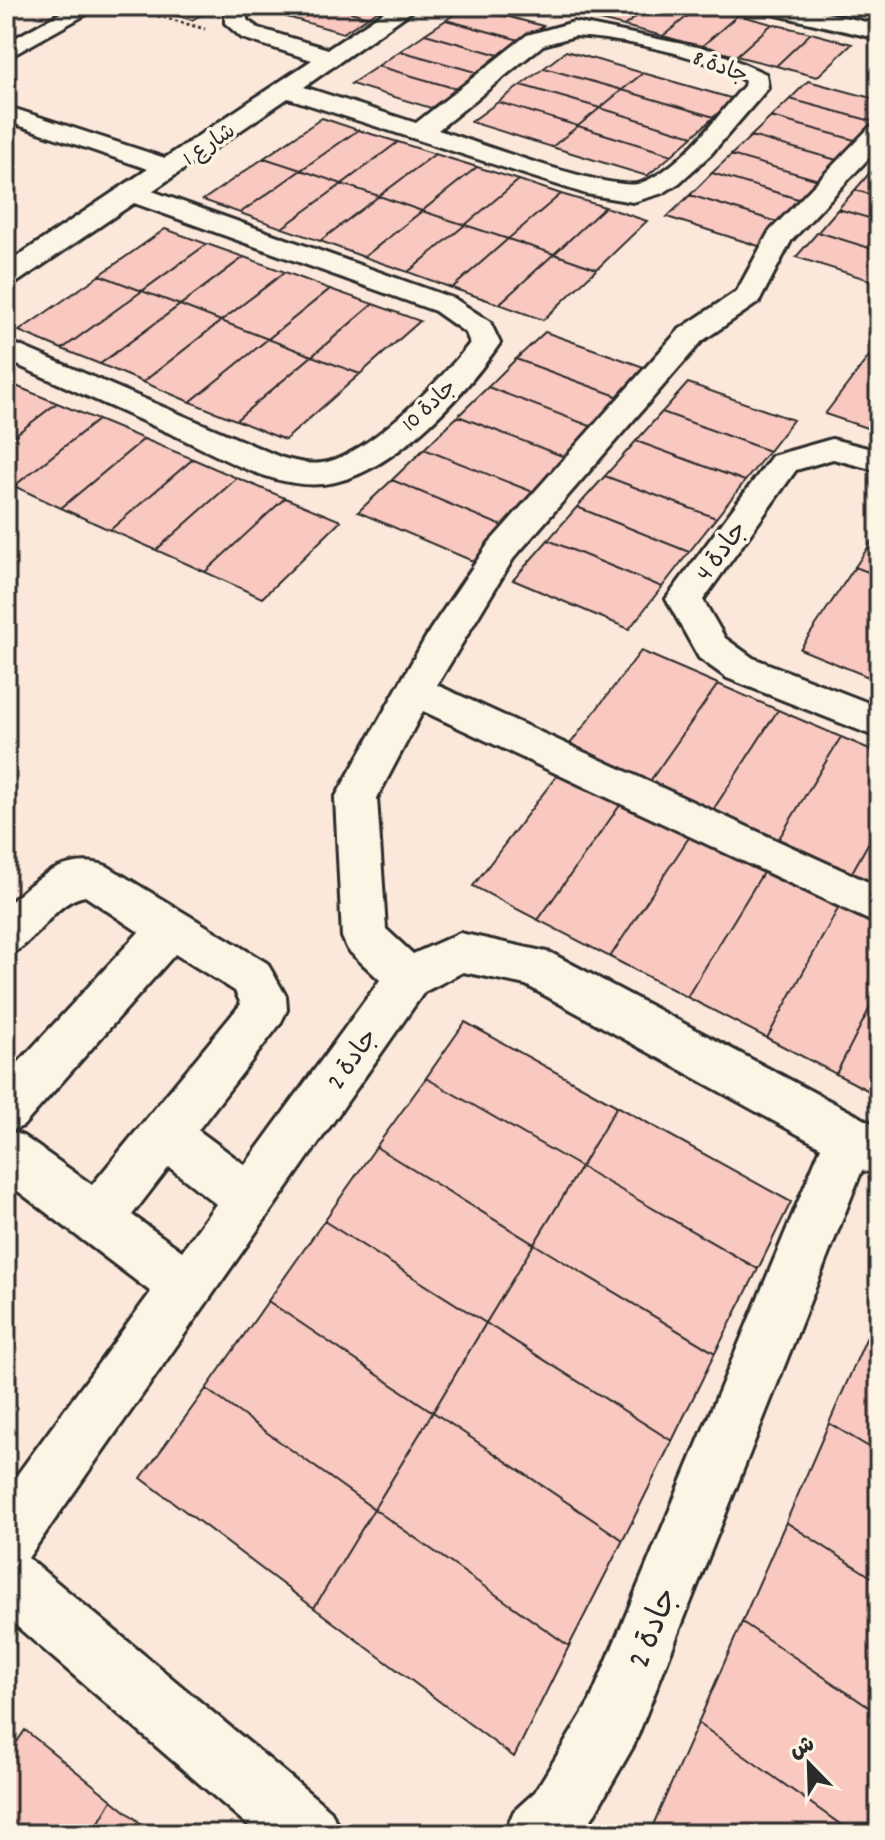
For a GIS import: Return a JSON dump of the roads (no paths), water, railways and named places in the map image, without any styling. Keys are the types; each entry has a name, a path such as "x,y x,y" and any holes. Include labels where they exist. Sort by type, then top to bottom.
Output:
{"street":[{"path":"6,52 90,6"},
{"path":"244,6 236,12 236,23 250,33 328,57"},
{"name":"شارع 1","path":"6,277 287,90 328,57 408,6"},
{"path":"768,6 879,32"},
{"name":"جادة 8","path":"287,90 419,133 595,188 640,193 675,173 756,88 757,79 750,72 716,60 592,30 574,29 535,40 419,133"},
{"path":"6,113 170,168"},
{"path":"408,978 364,937 356,798 443,639 501,551 691,335 749,296 779,238 879,132"},
{"name":"جادة 10","path":"6,349 268,464 301,475 330,473 357,464 384,445 472,362 485,343 479,328 445,305 133,193"},
{"name":"جادة 4","path":"879,461 832,449 784,463 684,599 712,648 740,668 879,723"},
{"path":"415,691 879,907"},
{"path":"6,937 63,882 80,877 92,878 251,977 265,996 264,1010 97,1219"},
{"path":"6,1110 170,929"},
{"name":"جادة 2","path":"6,1539 408,978 460,952 535,967 865,1146 612,1723 558,1815 537,1834"},
{"path":"165,1134 250,1199"},
{"path":"6,1152 187,1287"},
{"path":"6,1578 308,1834"}]}
